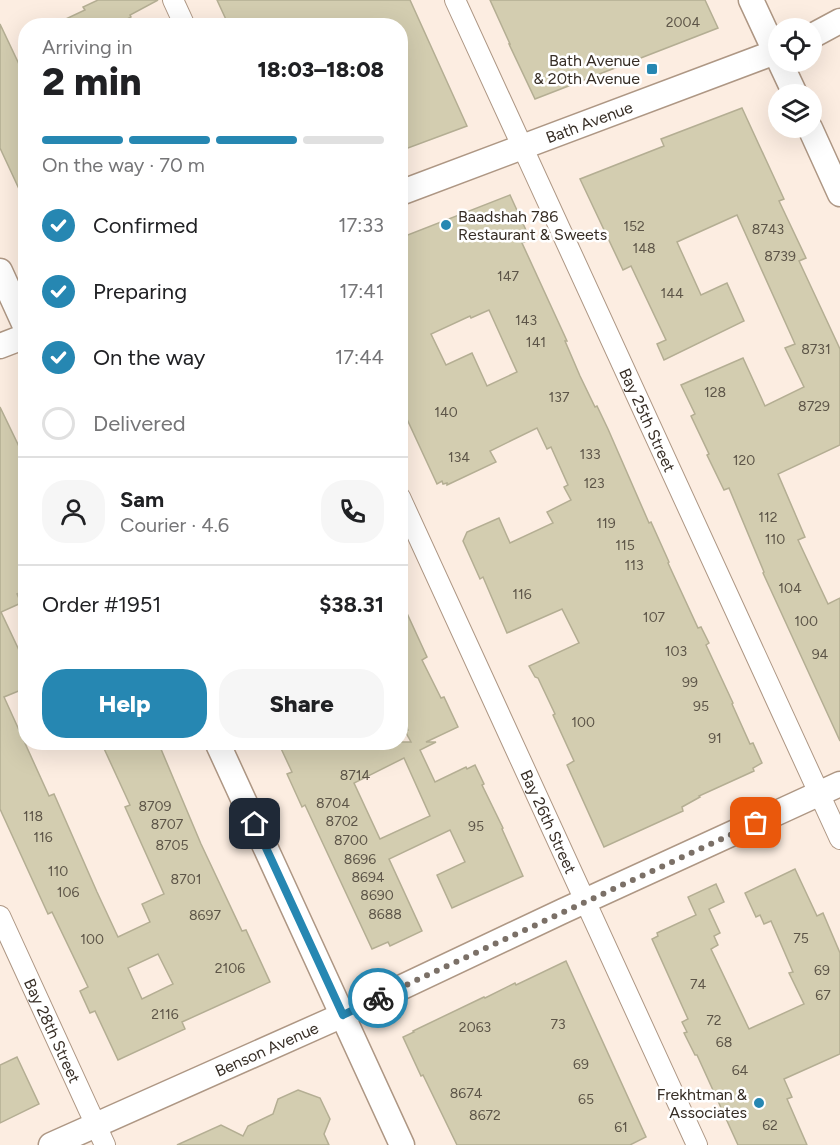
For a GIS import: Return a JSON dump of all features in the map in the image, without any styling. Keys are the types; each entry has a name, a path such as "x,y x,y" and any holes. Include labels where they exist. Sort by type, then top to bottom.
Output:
{"street":[{"path":"173,0 181,18"},
{"name":"Bay 25th Street","path":"455,0 830,789 840,839"},
{"path":"751,0 768,35"},
{"path":"822,31 840,21"},
{"name":"Bath Avenue","path":"408,190 768,60"},
{"path":"815,138 840,194"},
{"path":"0,271 18,310"},
{"path":"0,346 18,339"},
{"name":"Bay 26th Street","path":"408,514 697,1145"},
{"path":"221,750 402,1145"},
{"name":"Benson Avenue","path":"51,1145 100,1135 343,1015 830,789"},
{"name":"Bay 28th Street","path":"0,916 100,1135"}],"building":[{"path":"98,0 158,0 130,15 129,18 68,18 85,10 83,7"},
{"path":"217,0 410,0 467,126 408,148 408,18 225,18"},
{"path":"490,0 705,0 718,28 535,99"},
{"path":"0,24 18,62 18,187 0,148"},
{"path":"742,108 784,199 779,201 806,258 799,261 840,349 840,445 778,474 805,537 798,540 828,604 840,598 840,741 763,573 729,488 724,490 707,455 709,454 691,416 695,414 681,385 743,358 765,406 804,387 785,348 795,344 737,215 677,242 701,295 727,283 744,321 664,360 657,344 666,340 631,266 623,270 580,179 664,146 661,139"},
{"path":"510,195 530,239 522,243 567,341 565,341 580,376 608,429 698,628 701,627 709,643 706,645 732,704 750,744 753,743 762,763 753,768 754,771 699,796 682,807 683,811 604,847 567,765 574,761 553,715 555,714 538,678 529,666 579,643 562,609 507,633 483,577 480,579 463,541 467,532 499,518 510,543 553,523 547,512 571,500 564,487 568,485 551,447 547,449 537,428 490,451 496,462 447,485 442,481 437,484 408,421 408,235","holes":["489,310 517,372 487,386 472,353 446,365 431,334"]},
{"path":"0,407 18,444 18,604 1,612 18,648 18,691 4,697 18,728 18,750 28,750 49,796 54,794 118,937 150,922 142,904 164,894 125,807 130,805 105,750 161,750 201,844 242,931 246,930 270,982 182,1022 185,1029 118,1060 95,1011 90,1013 80,991 88,987 52,912 48,914 0,809","holes":["158,954 173,984 142,999 128,968"]},
{"path":"408,615 427,657 422,660 441,698 444,697 458,727 426,742 436,742 420,750 435,782 475,765 523,876 452,908 437,875 465,862 450,830 389,859 422,931 390,946 388,942 372,949 305,805 302,807 287,774 292,772 282,750 408,750 408,742 411,742 408,736","holes":["404,758 430,816 380,839 354,783"]},
{"path":"795,869 817,916 823,913 840,953 840,1054 784,1079 792,1097 787,1099 807,1145 738,1145 697,1055 684,1033 687,1032 682,1022 688,1019 652,939 658,936 657,933 696,915 688,897 716,884 724,902 709,909 720,933 714,936 718,945 711,949 749,1029 804,1004 789,973 793,972 771,921 764,924 760,915 756,917 745,893"},
{"path":"566,961 646,1137 630,1145 457,1145 403,1037 484,997 515,983 516,985"},
{"path":"17,1057 39,1104 0,1123 0,1065"},
{"path":"298,1090 320,1098 330,1119 324,1134 329,1145 177,1145 221,1125 243,1136 248,1126 273,1114 278,1099"}],"way so far":[{"path":"378,998 756,823"}],"place":[{"name":"Bath Avenue & 20th Avenue","path":"652,69"},
{"name":"Baadshah 786 Restaurant & Sweets","path":"446,225"},
{"name":"Frekhtman & Associates","path":"759,1103"}],"route":[{"path":"255,824 343,1015 378,998"}]}
